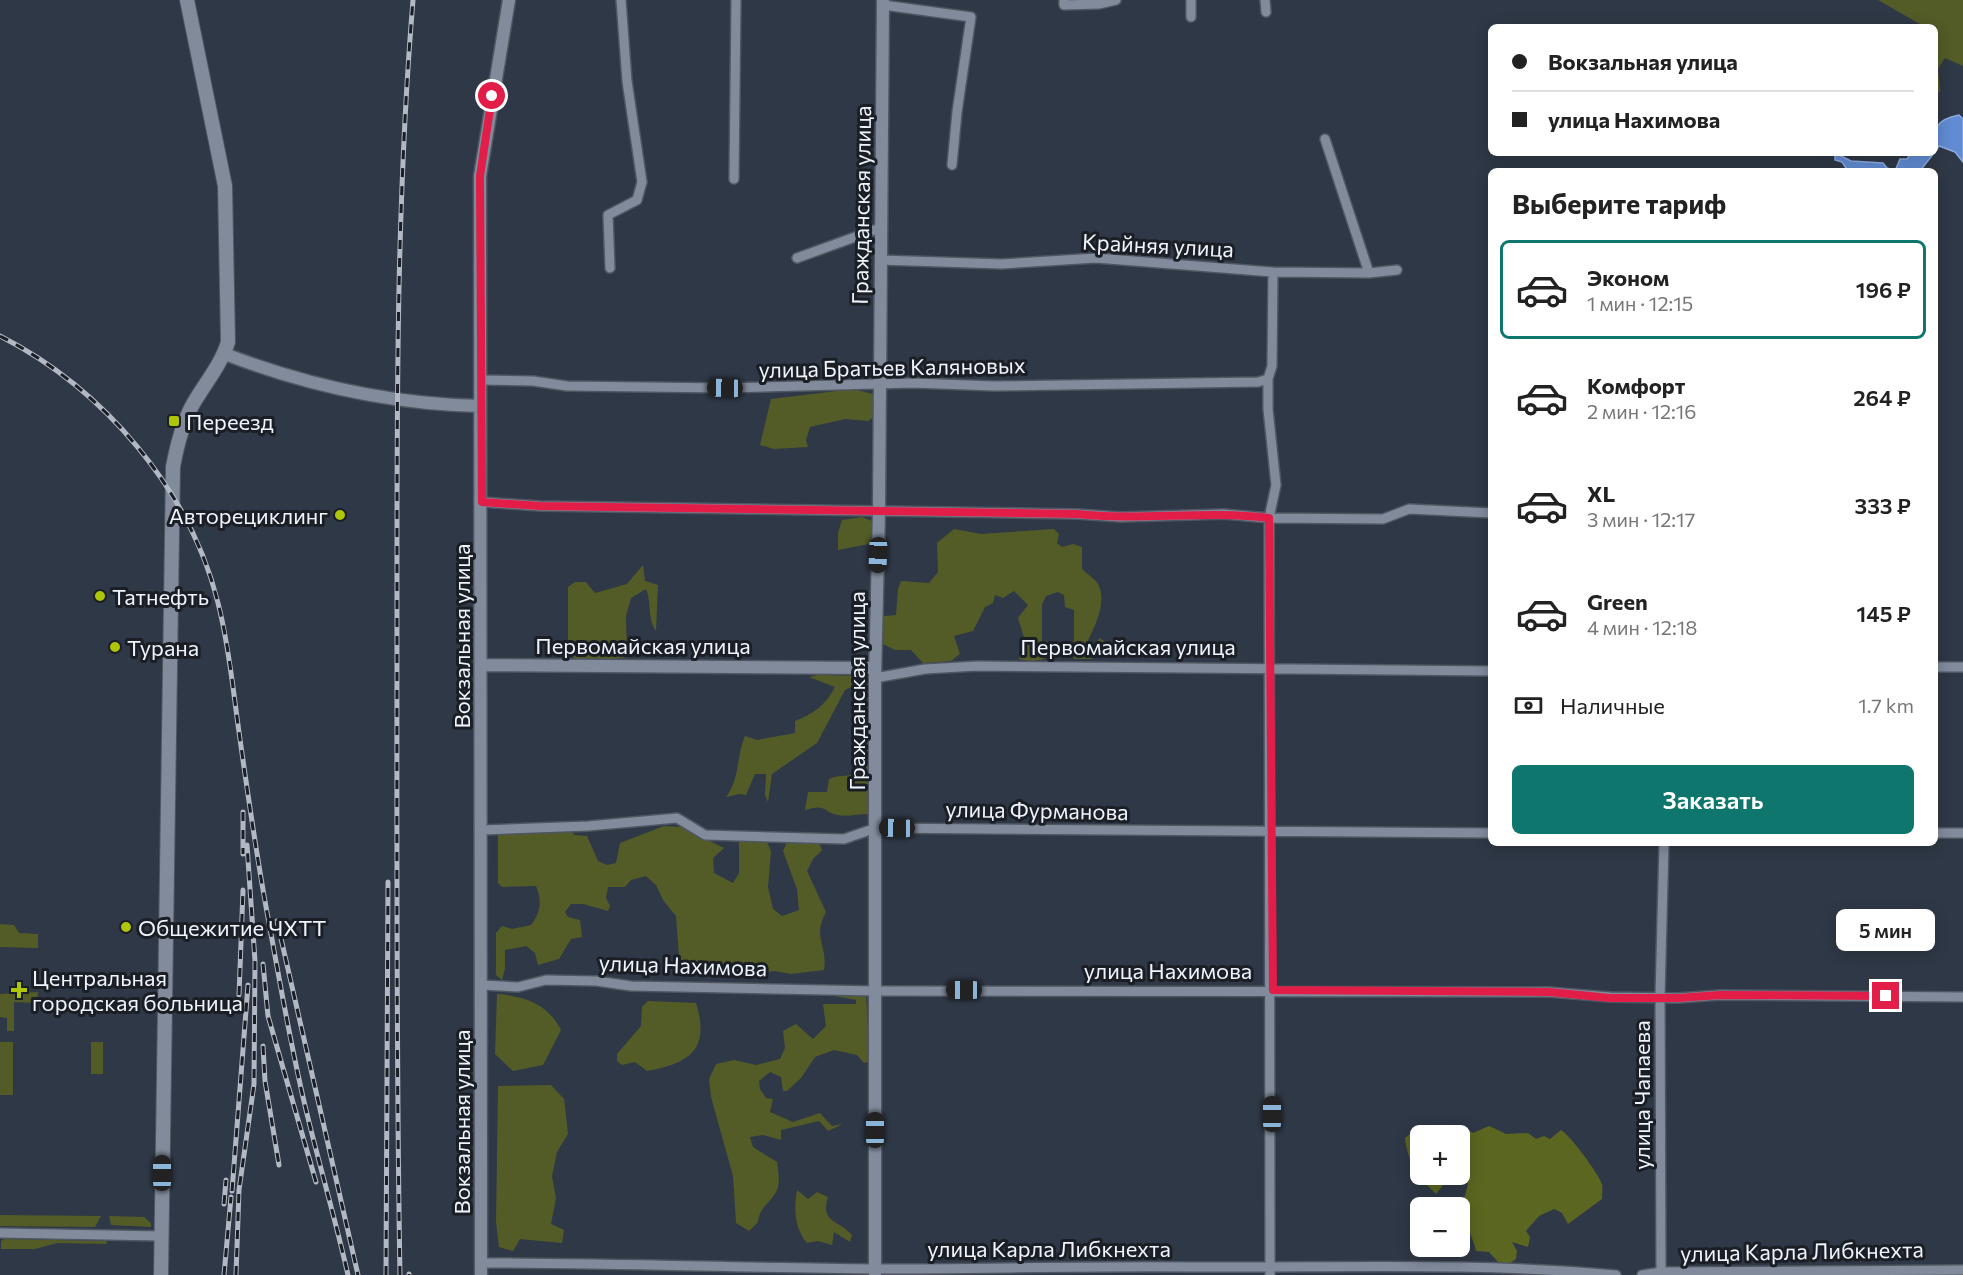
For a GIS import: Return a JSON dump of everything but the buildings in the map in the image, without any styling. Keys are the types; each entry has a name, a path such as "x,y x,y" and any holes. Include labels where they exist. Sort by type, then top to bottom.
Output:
{"main road":[{"path":"161,1275 173,467 183,426 193,404 225,354 229,326 225,186 187,0"}],"street":[{"name":"Вокзальная улица","path":"481,1269 480,176 509,0"},
{"path":"609,268 608,215 637,200 642,182 627,81 621,0"},
{"path":"734,178 736,0"},
{"path":"1064,0 1064,5 1116,1"},
{"path":"1191,0 1191,17"},
{"path":"1265,0 1266,12"},
{"path":"883,3 971,17 952,165"},
{"name":"Гражданская улица","path":"875,1272 875,673 881,385 880,228 883,3"},
{"path":"1325,139 1369,273"},
{"path":"797,258 880,228"},
{"name":"Крайняя улица","path":"880,260 1002,264 1096,258 1273,272 1369,273 1397,270"},
{"path":"1270,1271 1273,832 1269,667 1269,518 1276,485 1268,419 1268,380 1272,366 1273,272"},
{"path":"225,354 353,393 397,401 480,406"},
{"name":"улица Братьев Каляновых","path":"480,380 533,381 567,386 725,388 1258,382 1268,380"},
{"path":"482,502 540,506 879,510 1121,517 1224,514 1269,518 1383,519 1409,509 1488,513"},
{"name":"Первомайская улица","path":"482,665 875,673 977,666 1269,667 1488,671"},
{"path":"1938,667 1963,667"},
{"name":"улица Фурманова","path":"482,830 588,826 677,818 705,835 844,839 876,828 1488,833"},
{"path":"1938,833 1963,833"},
{"name":"улица Чапаева","path":"1661,1274 1660,996 1664,846"},
{"name":"улица Нахимова","path":"482,985 518,987 546,980 586,981 631,986 876,991 1273,990 1549,992 1610,998 1660,996 1963,997"},
{"path":"0,1233 161,1236"},
{"name":"улица Карла Либкнехта","path":"481,1269 875,1272 1104,1265 1270,1271 1432,1266 1550,1269 1616,1275"},
{"name":"улица Карла Либкнехта","path":"1642,1275 1963,1270"}],"green space":[{"path":"1878,0 1963,0 1963,66 1945,58 1938,69 1938,24 1920,24"},
{"path":"1938,69 1940,91 1938,93"},
{"path":"853,389 873,394 875,416 868,421 845,419 810,427 806,440 808,447 774,449 760,445 771,399"},
{"path":"862,517 872,521 875,532 874,543 838,550 838,533 842,520"},
{"path":"954,529 981,534 1054,529 1059,534 1057,543 1062,547 1073,544 1082,547 1082,569 1098,584 1101,593 1098,617 1085,647 1092,647 1100,638 1105,642 1103,652 1091,659 1074,659 1074,610 1065,607 1064,595 1058,592 1046,596 1042,604 1042,641 1050,642 1057,651 1039,660 1019,659 1024,637 1018,618 1028,605 1014,591 1003,598 995,595 993,603 985,607 973,631 954,636 960,654 951,661 923,663 911,650 895,650 881,643 879,628 884,616 896,615 898,589 901,581 929,583 938,572 937,543"},
{"path":"643,565 645,581 658,585 656,631 651,621 646,589 631,598 626,616 627,657 604,661 574,659 568,645 568,587 575,582 586,582 595,593 627,584"},
{"path":"818,675 857,676 858,684 845,690 817,743 772,774 768,802 765,795 766,774 755,774 746,795 726,797 734,783 745,736 757,740 795,733 795,721 813,712 827,699 835,687 809,677"},
{"path":"868,734 868,814 841,816 818,807 805,810 808,792 827,792 829,779 859,774"},
{"path":"664,826 681,827 724,848 713,858 714,873 733,883 739,873 739,840 767,842 771,851 768,887 773,909 782,916 799,910 797,889 783,851 787,841 819,843 822,850 813,859 807,871 826,912 820,929 825,961 824,970 791,974 775,971 752,974 683,971 679,956 676,916 663,900 656,885 646,876 631,880 625,887 608,887 606,898 610,906 608,911 583,904 571,904 565,912 568,917 580,920 582,937 571,939 559,959 538,965 535,953 526,946 505,950 505,969 502,980 496,975 496,933 502,926 512,929 531,925 539,911 540,901 536,886 502,887 498,883 498,834 569,830 575,835 587,836 598,861 607,865 616,863 620,843"},
{"path":"0,924 14,925 19,933 38,934 38,948 0,947"},
{"path":"38,992 37,1003 14,1002 14,1031 7,1031 7,1018 0,1017 0,994"},
{"path":"497,994 526,999 535,1003 556,1021 561,1030 543,1065 513,1071 495,1054"},
{"path":"866,995 870,1061 864,1063 857,1055 834,1050 815,1057 801,1078 787,1091 783,1091 781,1077 770,1072 759,1081 760,1089 766,1098 773,1099 770,1112 793,1122 820,1113 832,1126 843,1124 828,1131 819,1121 781,1130 781,1140 763,1135 750,1137 753,1147 777,1162 779,1181 778,1189 763,1209 758,1222 749,1231 736,1223 733,1176 711,1097 709,1079 716,1064 734,1060 756,1065 780,1059 785,1048 783,1031 796,1024 813,1039 826,1026 823,1004 856,1004 856,1000 834,996"},
{"path":"648,1001 696,1003 700,1032 698,1043 686,1058 662,1068 647,1071 635,1062 622,1065 617,1061 617,1054 641,1026 642,1007"},
{"path":"0,1042 13,1042 13,1095 0,1095"},
{"path":"91,1042 103,1042 103,1074 91,1074"},
{"path":"551,1085 564,1099 568,1134 557,1152 552,1176 556,1198 551,1224 564,1230 562,1243 520,1239 513,1251 499,1247 496,1222 498,1086"},
{"path":"1489,1126 1506,1134 1528,1133 1536,1139 1544,1136 1550,1139 1561,1130 1571,1139 1595,1172 1602,1184 1602,1199 1568,1224 1562,1213 1554,1209 1539,1216 1526,1231 1530,1237 1528,1247 1512,1242 1517,1251 1516,1259 1510,1263 1499,1263 1489,1252 1476,1251 1470,1233 1470,1197 1464,1197 1468,1185 1470,1185 1470,1132 1473,1133"},
{"path":"1410,1134 1410,1160 1406,1143 1405,1138"},
{"path":"1426,1185 1443,1185 1436,1194"},
{"path":"797,1190 808,1199 817,1192 828,1197 826,1212 832,1220 852,1235 850,1242 834,1232 832,1245 818,1241 807,1243 796,1218"},
{"path":"0,1215 101,1216 95,1227 0,1226"},
{"path":"109,1216 144,1217 151,1223 151,1227 111,1225"},
{"path":"4,1239 107,1241 106,1244 57,1243 35,1249 1,1249 1,1241"}],"water":[{"path":"1959,115 1963,119 1963,162 1955,152 1938,148 1938,126 1951,117"},
{"path":"1835,156 1841,156 1851,161 1883,163 1887,168 1846,168 1842,162 1835,160"},
{"path":"1909,156 1932,156 1922,168 1896,168 1900,159 1907,159"}],"railway":[{"path":"400,1275 397,945 398,384 403,154 413,0"},
{"path":"0,336 38,358 74,384 138,447 164,483 187,521 205,561 225,635 257,852 292,1045 348,1275"},
{"path":"243,812 243,854"},
{"path":"236,1275 239,1190 254,1084 255,961 247,845"},
{"path":"386,1275 388,882"},
{"path":"239,995 243,890"},
{"path":"277,921 358,1275"},
{"path":"263,964 268,1016 316,1182"},
{"path":"232,1191 248,985"},
{"path":"263,1046 265,1081 279,1165"},
{"path":"224,1204 226,1180"},
{"path":"224,1275 231,1197"}],"place":[{"name":"Переезд","path":"174,421"},
{"name":"Авторециклинг","path":"340,515"},
{"name":"Татнефть","path":"100,596"},
{"name":"Турана","path":"115,647"},
{"name":"Общежитие ЧХТТ","path":"126,927"},
{"name":"Центральная городская больница","path":"19,990"}],"route":[{"path":"492,96 480,176 482,502 540,506 879,510 1121,517 1224,514 1269,518 1269,752 1273,832 1273,990 1549,992 1610,998 1660,996 1678,998 1720,995 1886,996"}]}
